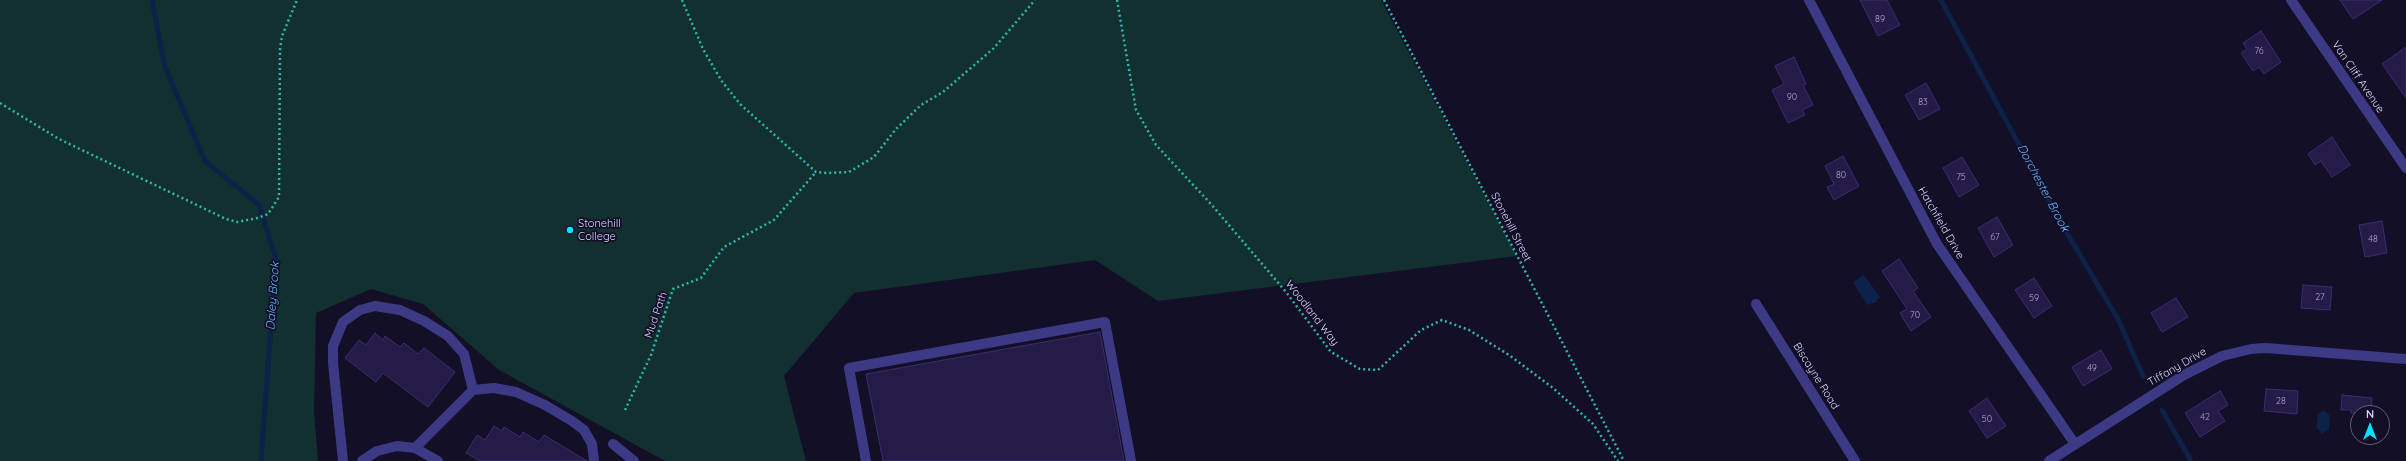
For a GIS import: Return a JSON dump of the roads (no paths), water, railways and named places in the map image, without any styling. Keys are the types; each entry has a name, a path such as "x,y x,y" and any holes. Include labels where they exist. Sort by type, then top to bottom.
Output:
{"street":[{"name":"Hatchfield Drive","path":"1809,0 1937,244 2075,444"},
{"name":"Van Cliff Avenue","path":"2291,0 2406,168"},
{"name":"Biscayne Road","path":"1756,304 1855,461"},
{"path":"343,461 333,363 333,346 343,322 360,310 375,306 400,310 424,321 448,336 464,354 473,390"},
{"path":"866,461 849,368 1105,322 1131,461"},
{"name":"Tiffany Drive","path":"2049,461 2190,372 2209,361 2236,352 2251,349 2287,348 2406,359"},
{"path":"415,448 473,390 494,388 516,392 545,404 572,421 584,430 592,444 594,461"},
{"path":"613,444 634,461"},
{"path":"362,461 377,452 397,446 415,448 438,461"}],"water":[{"path":"1864,275 1880,297 1876,301 1877,302 1867,305 1853,282"},
{"path":"2324,410 2330,416 2329,429 2322,434 2316,427 2318,414"}],"waterway":[{"name":"Daley Brook","path":"152,0 165,67 205,161 259,205 276,259 261,461"},
{"name":"Dorchester Brook","path":"1941,0 2064,228 2118,319 2143,376"},
{"name":"Dorchester Brook","path":"2162,410 2191,461"}],"place":[{"name":"Stonehill College","path":"570,230"}]}
